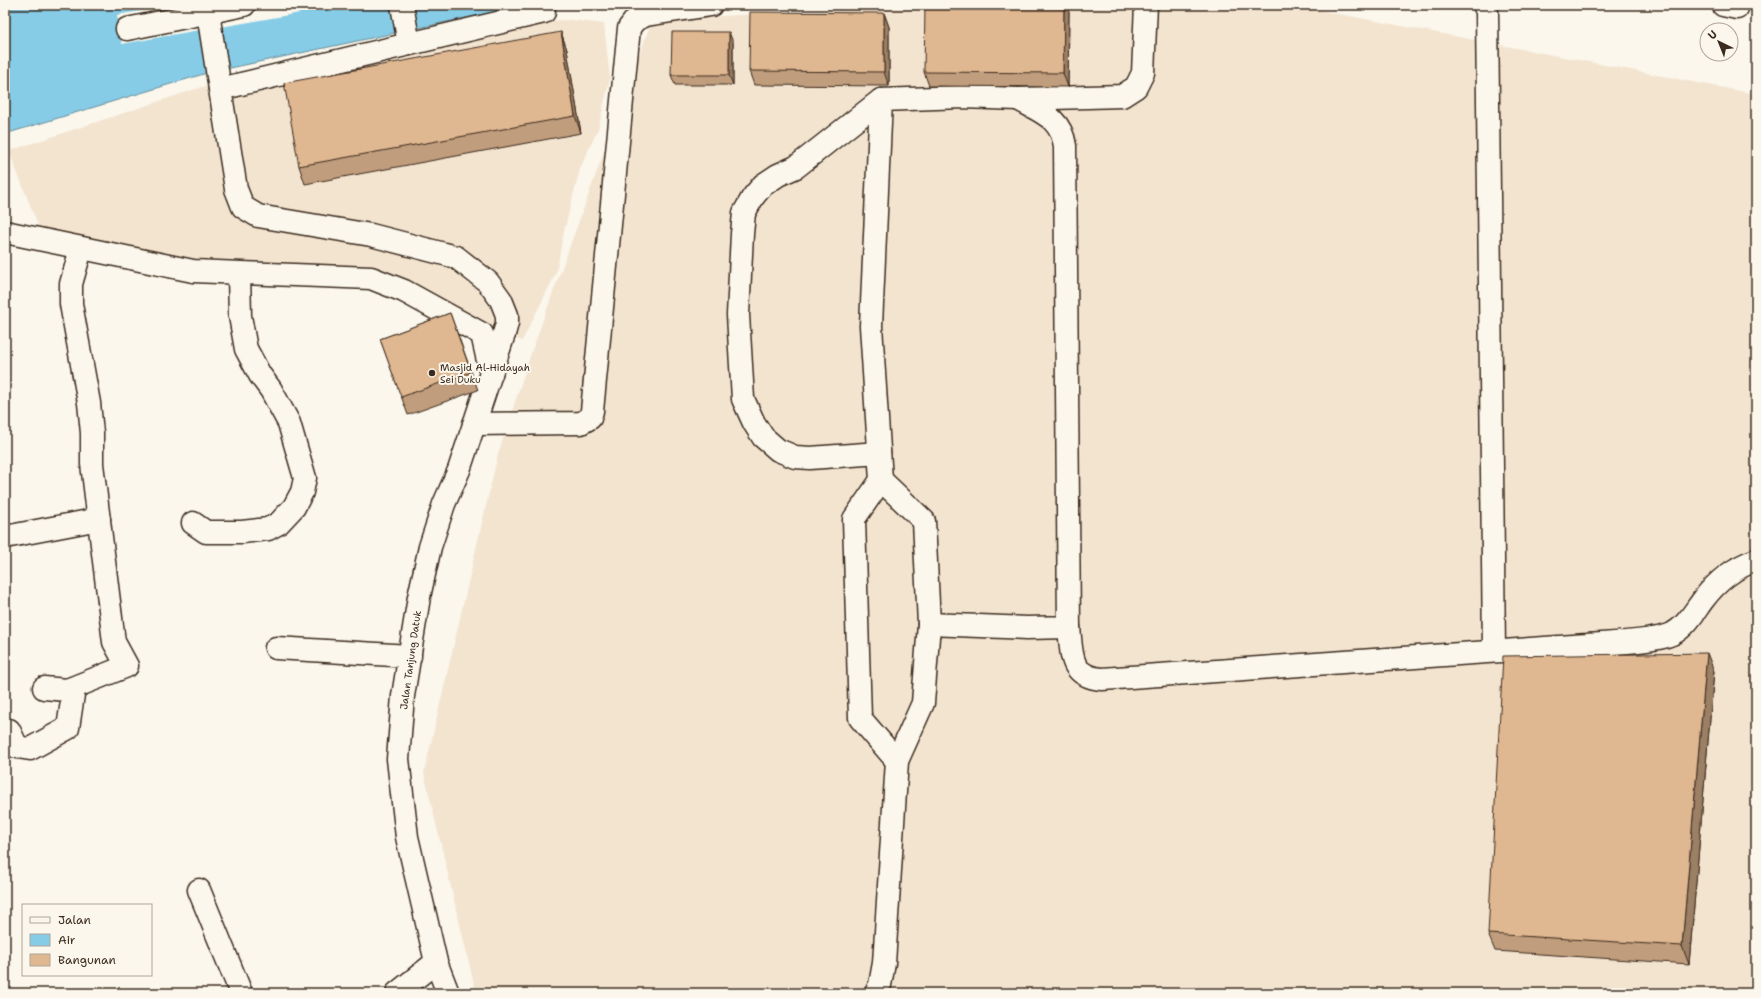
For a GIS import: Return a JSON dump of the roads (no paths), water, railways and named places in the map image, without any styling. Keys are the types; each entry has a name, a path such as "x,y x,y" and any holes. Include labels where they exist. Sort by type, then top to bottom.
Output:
{"street":[{"path":"126,28 244,5"},
{"path":"402,5 409,44"},
{"path":"220,89 544,12 542,5"},
{"path":"474,424 581,423 590,418 592,411 629,28 635,20 646,15 711,5"},
{"path":"879,453 810,458 794,457 778,450 763,437 754,423 743,399 738,315 744,213 753,197 763,185 778,174 796,167 881,100 963,97 1018,99 1122,96 1136,87 1142,73 1146,5"},
{"path":"1484,5 1487,11 1494,651"},
{"name":"Jalan Tanjung Datuk","path":"208,13 236,189 243,207 258,216 371,235 456,257 488,282 501,300 507,315 507,323 491,374 459,470 444,504 430,547 403,696 398,759 406,837 436,962 448,993"},
{"path":"1018,99 1053,119 1061,129 1065,146 1069,627 1074,665 1080,672 1090,678 1102,679 1494,651 1664,637 1682,627 1714,586 1725,576 1738,567 1756,560"},
{"path":"881,100 871,326 881,480 854,519 860,718 897,761"},
{"path":"5,232 192,272 336,276 378,280 479,331 483,336 491,374"},
{"path":"44,688 67,690 127,666 114,642 92,464 92,433 89,402 71,304 71,284 81,249"},
{"path":"193,523 206,532 242,532 268,529 279,523 294,507 306,478 289,423 246,349 240,316 239,274"},
{"path":"876,993 880,985 884,963 897,761 923,703 929,624 924,520 881,480"},
{"path":"5,537 99,519"},
{"path":"929,624 1028,628 1069,627"},
{"path":"276,648 410,656"},
{"path":"9,730 17,747 30,749 68,728 74,688"},
{"path":"199,890 241,993"},
{"path":"397,993 436,962"}],"water":[{"path":"5,5 526,5 207,73 5,134"}],"place":[{"name":"Masjid Al-Hidayah Sei Duku","path":"432,373"}]}
